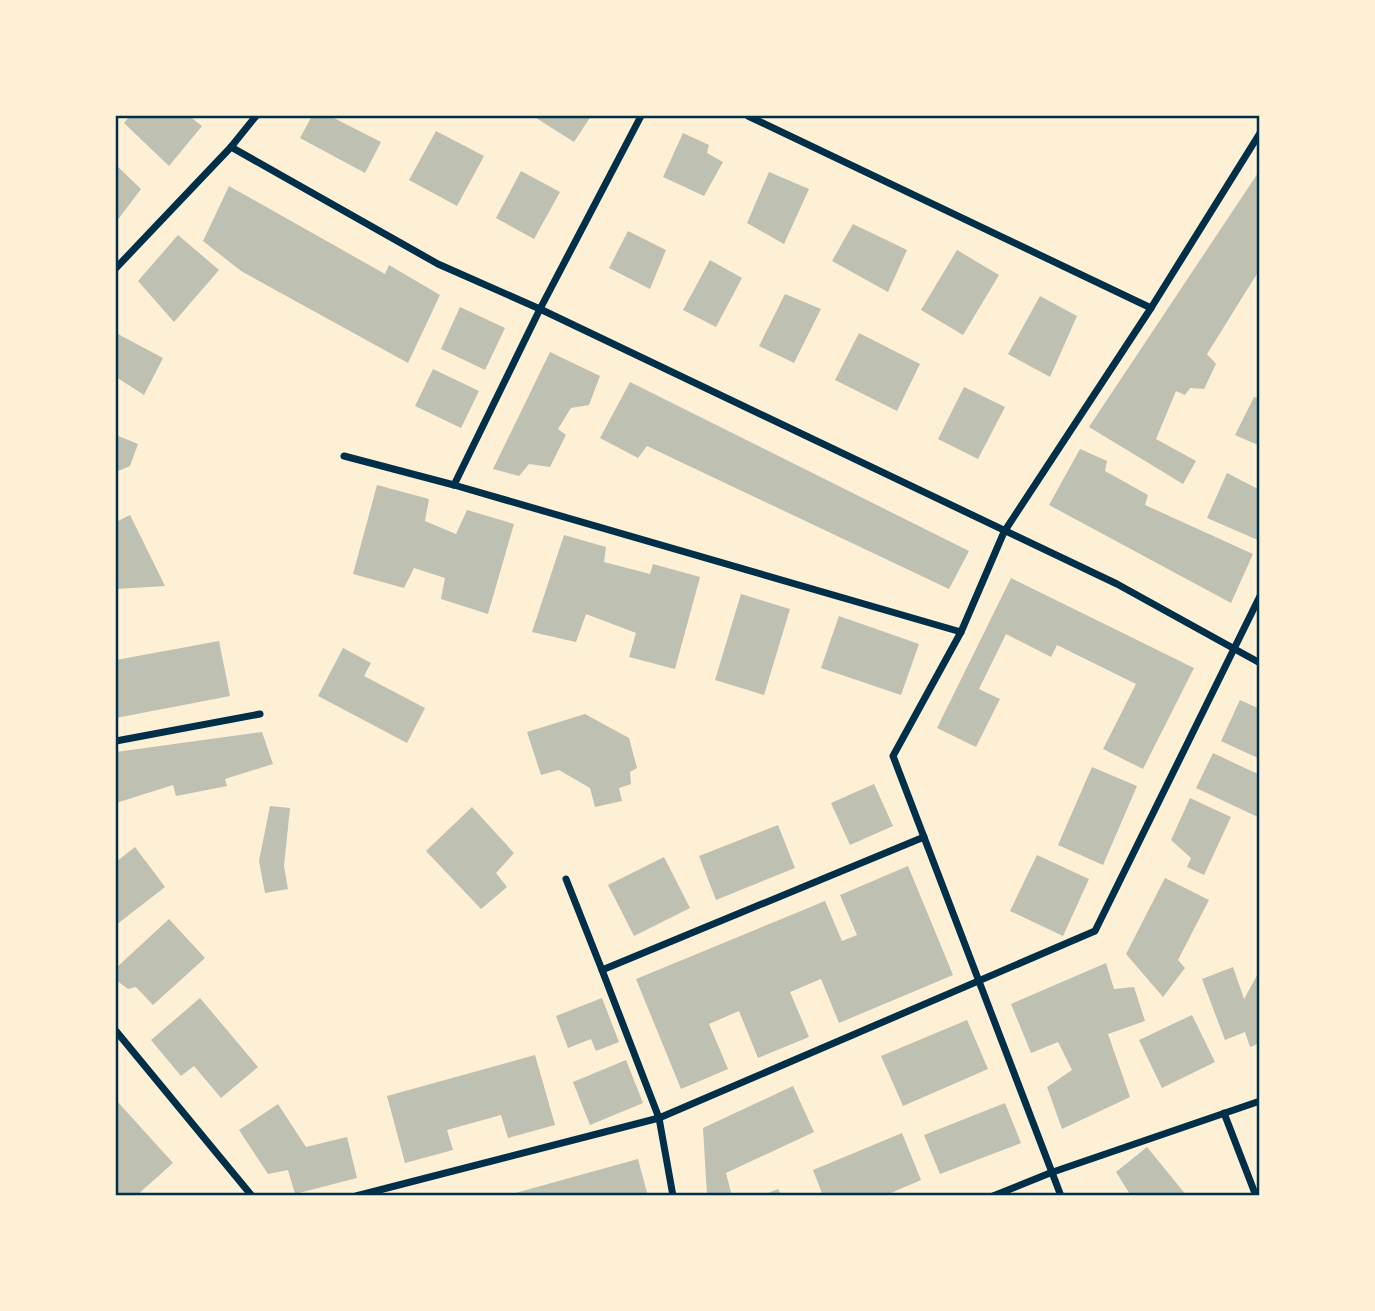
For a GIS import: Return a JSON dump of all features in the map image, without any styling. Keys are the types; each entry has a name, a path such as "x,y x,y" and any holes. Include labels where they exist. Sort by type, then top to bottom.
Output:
{"street":[{"path":"116,268 231,147 256,116"},
{"path":"454,485 540,309 641,116"},
{"path":"748,116 1151,308"},
{"path":"1060,1195 893,756 961,632 1004,532 1151,308 1259,133"},
{"path":"231,147 438,264 540,309 1117,584 1259,663"},
{"path":"344,456 454,485 961,632"},
{"path":"356,1195 659,1118 1095,931 1259,596"},
{"path":"116,741 260,714"},
{"path":"602,970 924,837"},
{"path":"566,879 659,1118 673,1195"},
{"path":"116,1031 252,1195"},
{"path":"993,1195 1259,1101"},
{"path":"1224,1113 1256,1195"}],"building":[{"path":"130,116 189,116 202,126 169,166 124,123"},
{"path":"312,116 330,116 381,142 365,173 300,138"},
{"path":"533,116 591,116 574,142"},
{"path":"436,131 484,156 457,206 409,180"},
{"path":"683,133 709,145 707,153 723,162 704,196 663,177"},
{"path":"116,165 141,189 116,222"},
{"path":"1260,170 1260,269 1207,354 1216,364 1204,389 1190,388 1185,395 1176,391 1156,439 1196,461 1183,484 1089,427"},
{"path":"521,171 560,192 534,239 496,218"},
{"path":"769,172 809,189 784,244 747,223"},
{"path":"229,186 385,274 389,265 440,295 408,363 241,271 203,241"},
{"path":"853,224 907,250 888,292 832,261"},
{"path":"628,231 666,250 650,289 609,268"},
{"path":"178,235 219,270 174,322 138,281"},
{"path":"957,250 999,275 963,335 921,310"},
{"path":"710,260 742,278 716,327 683,310"},
{"path":"785,294 821,309 794,363 759,346"},
{"path":"1040,296 1077,316 1050,377 1008,354"},
{"path":"460,307 505,328 485,370 441,349"},
{"path":"116,333 163,358 144,395 116,377"},
{"path":"859,333 920,364 897,411 835,380"},
{"path":"550,352 600,376 589,405 571,408 558,429 566,435 550,467 529,464 519,476 493,469"},
{"path":"433,369 479,391 461,428 415,406"},
{"path":"630,382 969,551 949,589 647,446 638,458 600,438"},
{"path":"964,387 1005,407 978,459 938,439"},
{"path":"1254,397 1260,399 1260,446 1235,435"},
{"path":"116,435 138,444 130,466 116,472"},
{"path":"1080,449 1107,461 1105,471 1148,495 1145,505 1253,554 1231,603 1049,505"},
{"path":"1227,473 1260,490 1260,541 1207,518"},
{"path":"377,485 429,499 425,521 456,534 467,510 514,524 488,614 441,599 445,578 414,568 404,588 353,574"},
{"path":"130,515 165,586 116,589 116,522"},
{"path":"564,535 606,547 604,562 650,574 653,564 700,577 675,669 629,657 636,633 586,614 576,642 532,632"},
{"path":"1011,578 1194,668 1143,769 1103,749 1136,684 1057,645 1051,657 1006,634 979,689 1000,699 976,747 937,728"},
{"path":"741,594 790,609 764,695 715,680"},
{"path":"839,616 919,644 901,695 821,668"},
{"path":"219,641 230,696 116,718 116,660"},
{"path":"343,648 371,663 364,676 425,708 407,743 318,696"},
{"path":"1240,700 1260,709 1260,759 1221,741"},
{"path":"585,714 629,738 637,768 630,772 631,784 619,788 622,801 595,807 590,788 559,770 541,775 527,732"},
{"path":"262,732 273,764 225,779 227,786 176,796 173,785 116,803 116,752"},
{"path":"1213,753 1260,775 1260,818 1196,788"},
{"path":"1092,767 1137,786 1103,865 1058,845"},
{"path":"874,784 893,826 850,845 831,803"},
{"path":"1190,798 1231,817 1204,875 1187,867 1191,858 1171,840"},
{"path":"270,806 290,808 284,866 288,889 265,893 259,861"},
{"path":"472,807 514,853 496,873 507,887 481,909 426,851"},
{"path":"778,825 795,868 716,900 699,856"},
{"path":"135,847 165,887 116,925 116,862"},
{"path":"1037,855 1089,879 1063,936 1010,911"},
{"path":"664,857 690,908 634,936 608,885"},
{"path":"908,866 953,975 839,1023 821,979 790,992 809,1037 758,1058 739,1011 709,1024 728,1069 681,1089 636,979 825,901 842,941 857,935 840,895"},
{"path":"1165,878 1209,900 1178,960 1185,968 1163,997 1126,954"},
{"path":"169,919 205,958 153,1005 136,987 128,989 116,980 116,968"},
{"path":"1106,963 1114,989 1134,987 1145,1021 1108,1034 1130,1097 1062,1129 1047,1087 1072,1070 1058,1042 1031,1053 1011,1004"},
{"path":"1233,967 1244,999 1260,970 1260,1043 1250,1047 1245,1032 1225,1040 1202,979"},
{"path":"200,998 258,1067 221,1098 194,1066 181,1076 151,1040"},
{"path":"602,998 619,1042 596,1051 591,1039 568,1048 556,1016"},
{"path":"1192,1015 1215,1062 1162,1088 1139,1040"},
{"path":"967,1020 988,1069 903,1106 881,1056"},
{"path":"535,1055 555,1125 508,1138 501,1115 447,1130 453,1150 405,1163 387,1096"},
{"path":"626,1060 643,1103 590,1125 573,1082"},
{"path":"793,1086 814,1132 726,1173 732,1196 707,1196 703,1128"},
{"path":"116,1100 173,1163 136,1196 116,1196"},
{"path":"1005,1103 1021,1143 940,1174 924,1135"},
{"path":"278,1104 306,1147 347,1137 357,1178 295,1194 288,1170 268,1174 239,1130"},
{"path":"902,1133 921,1180 884,1196 823,1196 813,1170"},
{"path":"1147,1147 1187,1196 1131,1196 1116,1172"},
{"path":"638,1159 648,1196 508,1196 508,1195"},
{"path":"778,1189 782,1196 763,1196 763,1195"}]}
